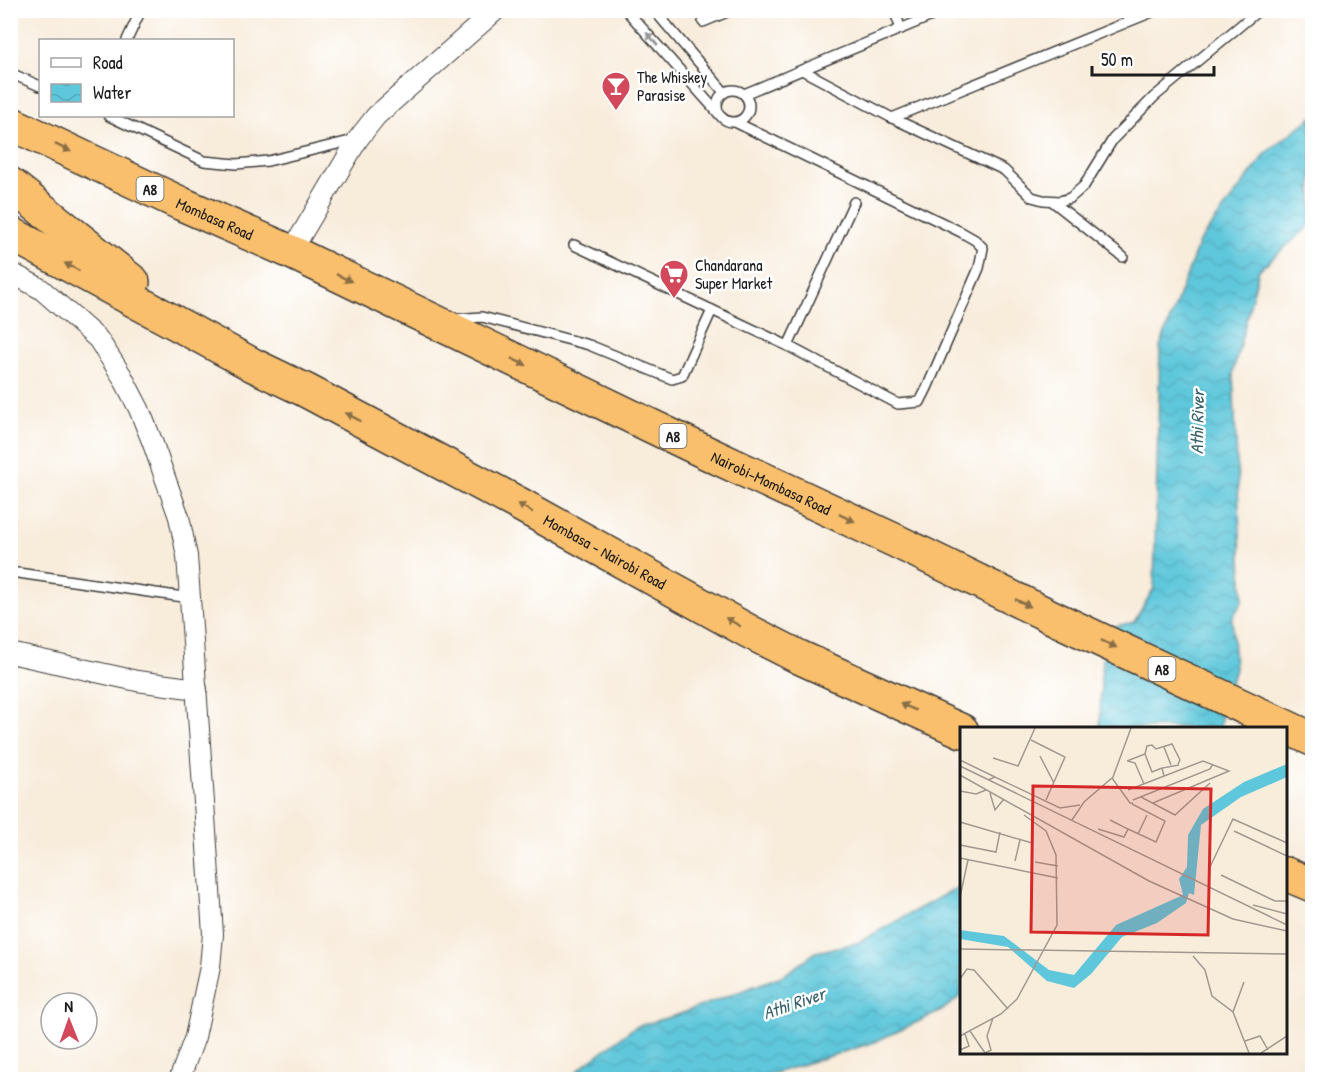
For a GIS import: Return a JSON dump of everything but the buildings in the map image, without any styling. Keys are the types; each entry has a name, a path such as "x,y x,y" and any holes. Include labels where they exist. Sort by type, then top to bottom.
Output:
{"highway":[{"name":"Mombasa Road","path":"10,123 182,204 291,252"},
{"path":"10,184 198,335"},
{"path":"10,233 198,335"},
{"name":"Nairobi-Mombasa Road","path":"291,252 705,452 887,536 1056,619 1286,727"},
{"name":"Mombasa - Nairobi Road","path":"198,335 519,504 750,632 809,662 960,730"},
{"name":"Nairobi-Mombasa Road","path":"1287,728 1312,739"},
{"path":"1287,874 1312,885"}],"street":[{"path":"291,252 357,139 376,116 496,10"},
{"path":"10,272 41,289 98,339 122,376 152,441 179,517 187,556 213,934 210,967 195,1037 179,1080"},
{"path":"10,653 137,681 197,689"}],"lane":[{"path":"127,39 141,10"},
{"path":"574,245 788,346 898,404 920,402 979,268 983,248 975,240 737,123 723,120 626,10"},
{"path":"654,10 724,93"},
{"path":"704,22 732,10"},
{"path":"894,10 901,29"},
{"path":"744,94 946,10"},
{"path":"892,118 1158,10"},
{"path":"802,70 892,118 1004,170 1032,197 1052,201 1070,198 1084,186 1113,139 1130,120 1154,97 1259,10"},
{"path":"10,73 39,86"},
{"path":"719,114 717,106 719,99 724,93 738,91 748,100 748,114 737,123"},
{"path":"111,117 204,161 236,164 268,161 357,139"},
{"path":"1052,201 1123,257"},
{"path":"788,346 854,202"},
{"path":"430,320 482,317 589,345 672,379 682,376 712,310"},
{"path":"18,573 190,598"}],"water":[{"name":"Athi River","path":"1312,117 1312,224 1259,270 1233,372 1243,600 1232,618 1235,669 1222,710 1220,727 1100,727 1101,678 1106,628 1134,622 1154,588 1160,347 1199,242 1267,152"},
{"name":"Athi River","path":"960,888 960,997 941,1011 872,1043 756,1079 571,1079 579,1069 635,1027 680,1014 784,975 816,952 857,943 949,892"}],"place":[{"name":"The Whiskey Parasise","path":"616,112"},
{"name":"Chandarana Super Market","path":"674,300"}]}
